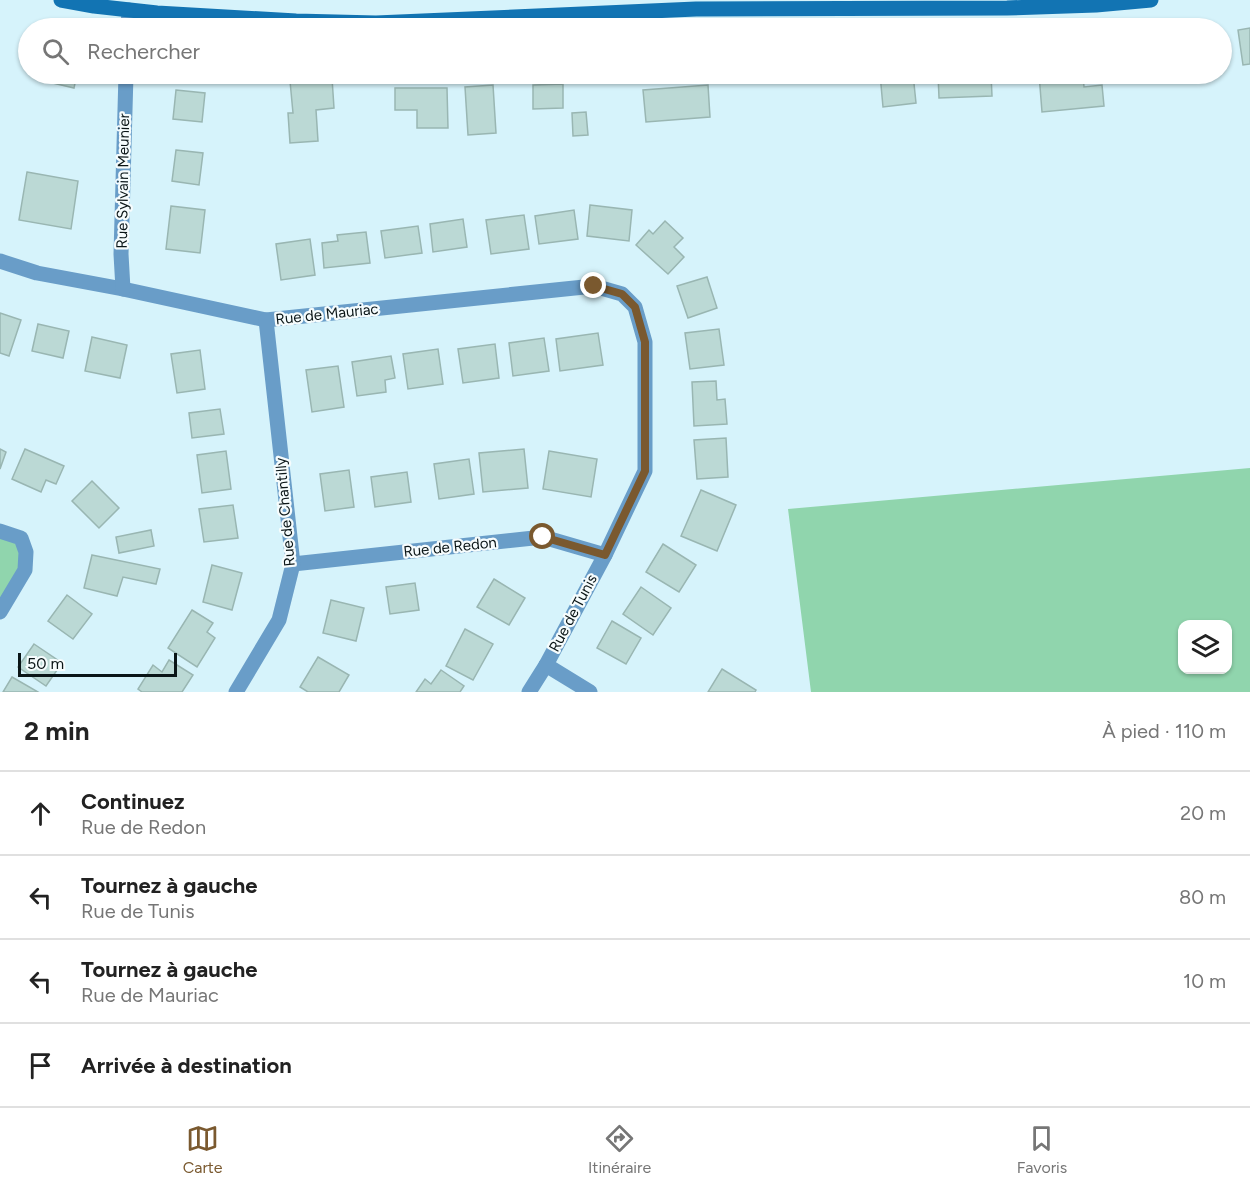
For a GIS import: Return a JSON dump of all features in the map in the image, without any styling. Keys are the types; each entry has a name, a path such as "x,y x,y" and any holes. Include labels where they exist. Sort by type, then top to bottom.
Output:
{"main road":[{"path":"61,0 129,10 247,18"},
{"path":"501,18 696,9 1030,8 1151,0"}],"street":[{"path":"129,10 129,18"},
{"name":"Rue Sylvain Meunier","path":"123,289 121,254 126,84"},
{"name":"Rue de Mauriac","path":"0,261 37,273 266,320 594,286 622,294"},
{"name":"Rue de Tunis","path":"529,692 605,555 645,471 645,342 635,307 622,294"},
{"name":"Rue de Chantilly","path":"236,692 279,620 292,564 266,320"},
{"path":"0,531 21,538 26,552 25,570 0,612"},
{"name":"Rue de Redon","path":"292,564 543,537 605,555"},
{"path":"546,665 590,692"}],"green space":[{"path":"1250,468 1250,692 811,692 788,509"},
{"path":"0,531 26,552 0,612"}],"building":[{"path":"1250,28 1250,64 1243,65 1238,30"},
{"path":"57,84 75,84 74,88"},
{"path":"290,84 332,84 334,108 316,110 318,141 290,143 288,113 293,113"},
{"path":"563,84 563,108 533,109 533,85"},
{"path":"881,84 914,84 916,103 883,107"},
{"path":"938,84 991,84 992,96 939,98"},
{"path":"1040,84 1084,84 1084,87 1102,85 1104,106 1042,112"},
{"path":"493,85 496,133 468,135 465,87"},
{"path":"708,85 710,117 646,122 643,90"},
{"path":"395,88 447,88 448,128 417,128 417,110 395,110"},
{"path":"176,90 205,93 202,122 173,119"},
{"path":"586,112 588,135 573,136 572,113"},
{"path":"176,150 203,153 199,185 172,181"},
{"path":"27,172 78,181 71,229 19,220"},
{"path":"590,205 632,210 629,241 587,236"},
{"path":"171,206 205,210 200,253 166,249"},
{"path":"574,210 578,239 539,244 535,216"},
{"path":"524,215 529,249 491,254 486,220"},
{"path":"463,219 467,247 433,252 430,224"},
{"path":"665,221 683,238 674,247 684,257 668,274 636,245 649,230 653,234"},
{"path":"418,226 422,253 385,258 381,231"},
{"path":"366,232 370,263 324,268 322,243 338,241 337,235"},
{"path":"310,239 315,275 281,280 276,244"},
{"path":"707,277 717,308 688,318 677,286"},
{"path":"0,313 21,320 9,356 0,353"},
{"path":"38,324 69,331 63,358 32,351"},
{"path":"719,329 724,365 690,369 685,333"},
{"path":"598,333 603,365 560,371 556,339"},
{"path":"92,337 127,345 120,378 85,371"},
{"path":"544,338 549,371 513,376 509,343"},
{"path":"495,344 499,378 463,383 458,349"},
{"path":"438,349 443,384 408,389 403,354"},
{"path":"200,350 205,389 177,393 171,354"},
{"path":"391,356 395,378 385,380 386,392 357,396 352,362"},
{"path":"338,366 344,407 312,412 306,370"},
{"path":"716,381 717,400 725,399 727,424 694,426 692,382"},
{"path":"220,409 224,434 192,438 189,413"},
{"path":"726,438 728,477 697,479 694,440"},
{"path":"0,449 6,452 0,469"},
{"path":"25,449 64,466 56,484 46,480 41,492 12,479"},
{"path":"524,449 528,488 483,492 479,453"},
{"path":"226,451 231,489 202,493 197,455"},
{"path":"549,451 597,459 591,497 543,489"},
{"path":"469,459 474,494 439,499 434,464"},
{"path":"349,470 354,507 325,511 320,474"},
{"path":"407,472 411,502 375,507 371,477"},
{"path":"92,481 119,508 99,528 72,501"},
{"path":"701,490 736,505 717,551 681,536"},
{"path":"233,505 238,538 204,542 199,509"},
{"path":"151,530 154,546 119,553 116,537"},
{"path":"663,544 696,565 679,592 646,572"},
{"path":"92,555 160,569 156,584 123,577 117,596 84,588"},
{"path":"212,565 242,573 232,610 203,602"},
{"path":"494,579 525,598 509,625 477,607"},
{"path":"415,583 419,610 390,614 386,587"},
{"path":"641,587 671,608 653,635 623,614"},
{"path":"67,595 92,614 73,639 48,621"},
{"path":"331,600 364,608 356,641 323,633"},
{"path":"192,610 213,623 207,632 215,638 197,667 168,648"},
{"path":"612,621 641,638 626,664 597,648"},
{"path":"465,629 493,644 473,680 446,666"},
{"path":"34,644 62,663 46,686 18,667"},
{"path":"318,657 349,675 339,692 308,692 300,687"},
{"path":"169,660 193,675 182,692 142,692 138,689 153,665 162,672"},
{"path":"722,669 756,690 755,692 708,692"},
{"path":"441,670 464,686 460,692 416,692 425,679 431,684"},
{"path":"12,677 38,692 3,692"}],"route":[{"path":"543,537 605,555 645,471 645,342 635,307 622,294 594,286"}]}
